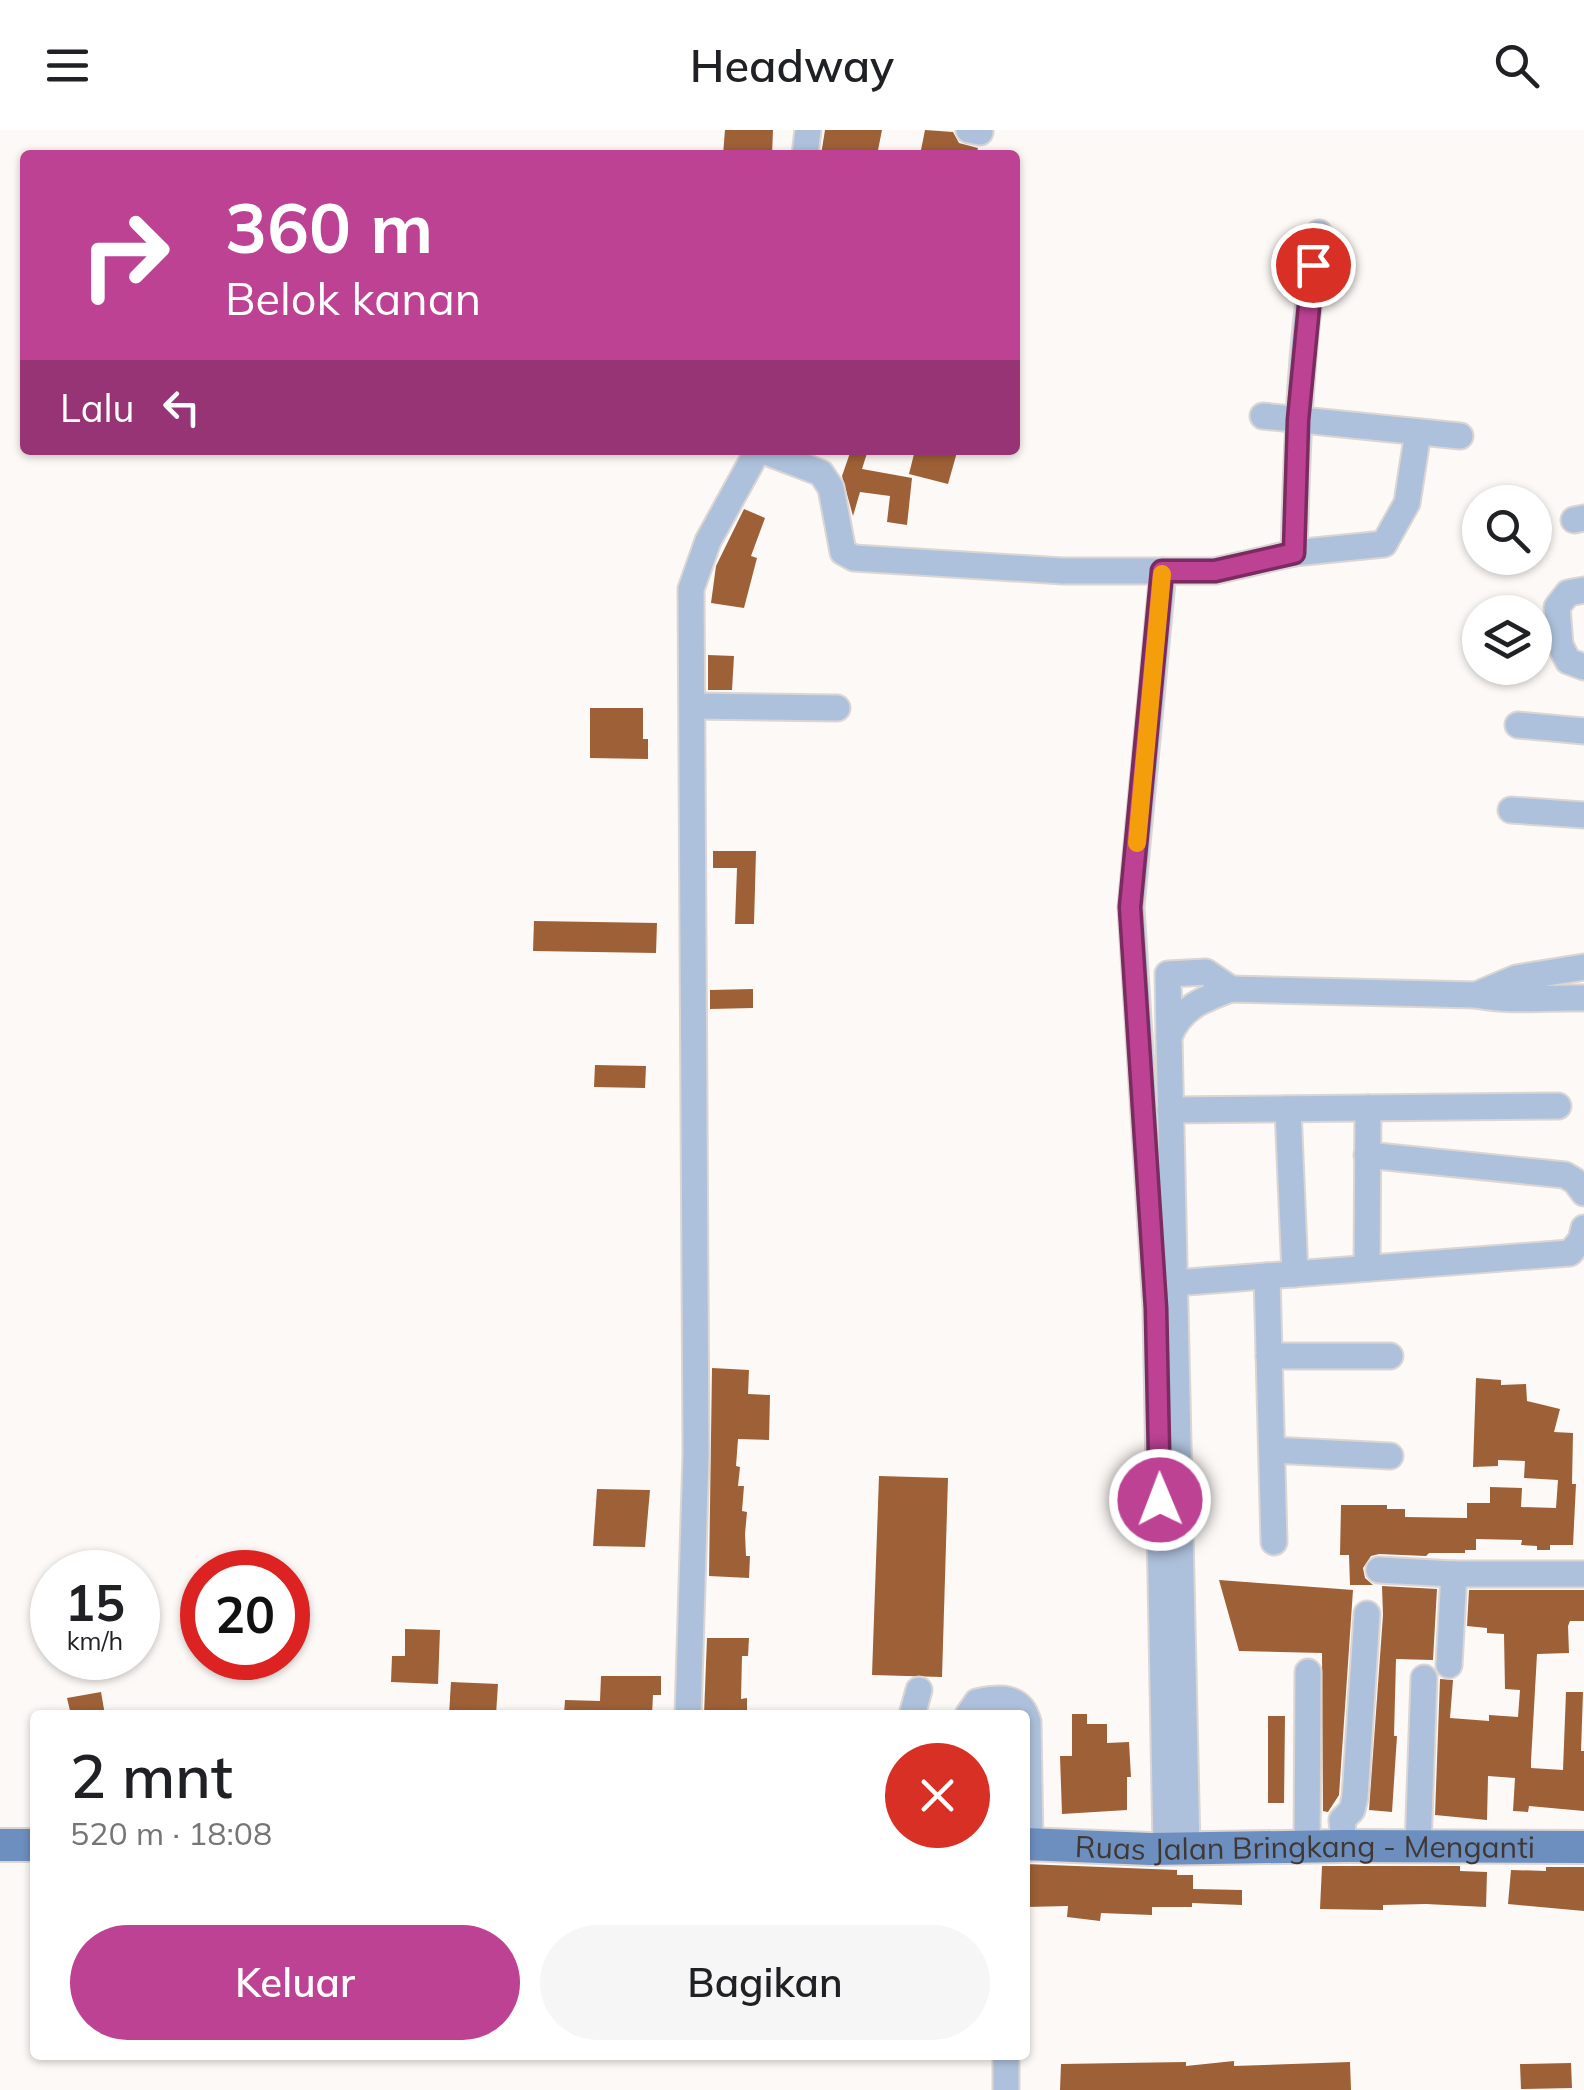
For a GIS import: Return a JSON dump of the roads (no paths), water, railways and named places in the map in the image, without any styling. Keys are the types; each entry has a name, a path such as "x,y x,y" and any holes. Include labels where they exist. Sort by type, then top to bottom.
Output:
{"main road":[{"name":"Ruas Jalan Bringkang - Menganti","path":"1030,1844 1176,1849 1584,1847"},
{"path":"0,1845 30,1845"}],"street":[{"path":"1294,553 1298,420 1308,297 1319,233"},
{"path":"1263,416 1460,436"},
{"path":"773,455 821,473 831,488 843,552 854,558 1064,571 1215,571 1294,553 1384,544 1407,503 1418,432"},
{"path":"688,1710 696,1454 694,578 708,541 757,455"},
{"path":"1162,571 1130,907 1156,1308 1176,1849"},
{"path":"1584,590 1568,594 1557,607 1560,645 1568,661 1584,667"},
{"path":"694,706 837,708"},
{"path":"1518,725 1584,731"},
{"path":"1512,810 1584,814"},
{"path":"1476,996 1516,978 1584,967"},
{"path":"1176,1849 1174,1283 1168,974 1206,972 1231,989"},
{"path":"1169,1036 1176,1019 1201,1000 1231,989 1476,996 1509,1001 1584,998"},
{"path":"1170,1110 1558,1106"},
{"path":"1366,1268 1368,1108"},
{"path":"1288,1109 1296,1274"},
{"path":"1368,1155 1565,1176 1584,1193"},
{"path":"1174,1283 1570,1252 1581,1240 1584,1228"},
{"path":"1267,1276 1274,1542"},
{"path":"1269,1356 1390,1356"},
{"path":"1272,1450 1390,1456"},
{"path":"1379,1570 1584,1574"},
{"path":"1449,1665 1454,1574"},
{"path":"1344,1846 1342,1820 1352,1810 1355,1797 1367,1614"},
{"path":"1307,1849 1308,1672"},
{"path":"1418,1846 1424,1678"},
{"path":"971,1710 977,1702 998,1698 1015,1701 1025,1710"}]}
